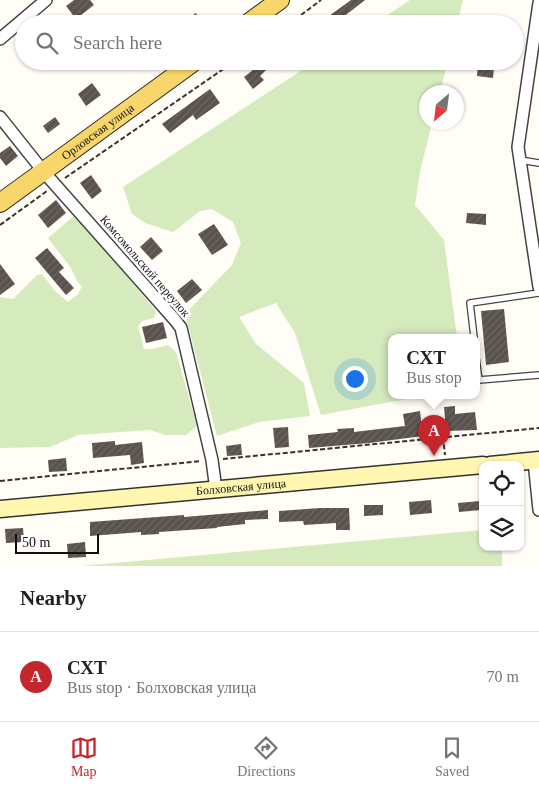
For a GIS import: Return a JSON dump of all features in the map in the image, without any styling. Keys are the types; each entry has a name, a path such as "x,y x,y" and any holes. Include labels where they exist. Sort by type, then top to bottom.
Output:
{"main road":[{"path":"259,15 280,0"},
{"name":"Орловская улица","path":"0,203 183,70"},
{"name":"Болховская улица","path":"0,509 479,465"}],"street":[{"path":"28,15 46,0"},
{"path":"539,3 518,147 536,255 539,287"},
{"path":"0,39 15,26"},
{"name":"Комсомольский переулок","path":"0,117 55,185 181,328 212,460 216,490"},
{"path":"536,460 539,510"}],"lane":[{"path":"520,160 539,163"},
{"path":"474,334 470,302 539,293"},
{"path":"480,380 539,375"}],"path":[{"path":"300,15 321,0"},
{"path":"0,225 222,70"},
{"path":"0,481 539,428"}],"green space":[{"path":"410,0 463,0 459,15 388,15"},
{"path":"302,70 446,70 442,85 419,85 419,130 430,130 420,172 415,205 444,240 457,334 388,334 388,399 406,399 321,415 295,333 276,303 239,317 256,344 304,383 310,416 259,422 217,436 185,314 232,265 241,243 233,222 212,209 200,211 173,232 145,223 132,214 123,187"},
{"path":"75,215 156,311 154,318 142,321 138,326 144,349 168,345 176,352 197,426 186,435 165,435 150,430 78,435 50,447 0,448 0,297 13,299 37,275 42,274 54,290 68,302 77,295 82,287 71,268 48,238"},
{"path":"479,530 479,551 502,551 502,566 81,566"}],"building":[{"path":"74,0 90,0 94,5 81,15 73,15 66,6"},
{"path":"351,0 365,0 346,15 330,15"},
{"path":"253,70 266,70 260,76 264,80 253,89 244,77"},
{"path":"478,70 494,70 493,78 477,76"},
{"path":"92,83 101,95 86,106 78,94"},
{"path":"210,89 220,103 196,120 193,115 170,133 162,124"},
{"path":"55,117 60,124 48,133 43,126"},
{"path":"10,146 18,156 6,166 0,158 0,153"},
{"path":"91,175 102,191 92,199 80,183"},
{"path":"56,200 66,213 48,228 38,215"},
{"path":"467,213 486,214 486,225 466,223"},
{"path":"214,224 228,245 212,255 198,234"},
{"path":"151,237 163,251 152,260 140,247"},
{"path":"47,248 64,268 59,272 74,288 66,295 35,258"},
{"path":"0,264 15,284 0,295"},
{"path":"192,279 202,290 186,303 177,291"},
{"path":"504,309 509,362 486,365 481,311"},
{"path":"163,322 167,338 146,343 142,327"},
{"path":"455,406 455,414 475,412 477,430 446,431 444,407"},
{"path":"420,411 423,436 309,448 308,435 338,432 337,429 354,428 354,432 405,426 403,414"},
{"path":"288,427 289,447 275,448 273,428"},
{"path":"115,441 115,445 142,442 144,463 131,465 130,455 93,458 92,443"},
{"path":"241,444 242,455 227,456 226,446"},
{"path":"66,458 67,471 49,472 48,460"},
{"path":"431,500 432,513 410,515 409,502"},
{"path":"479,501 479,510 459,512 458,503"},
{"path":"364,505 383,505 383,515 364,516"},
{"path":"349,508 350,530 336,530 336,523 304,525 303,521 279,522 279,511"},
{"path":"268,510 268,519 245,520 245,524 159,532 159,534 141,535 141,532 90,536 90,522"},
{"path":"23,528 24,542 6,543 5,529"},
{"path":"85,542 86,557 68,558 67,544"}],"place":[{"name":"СХТ","path":"434,456"}]}
